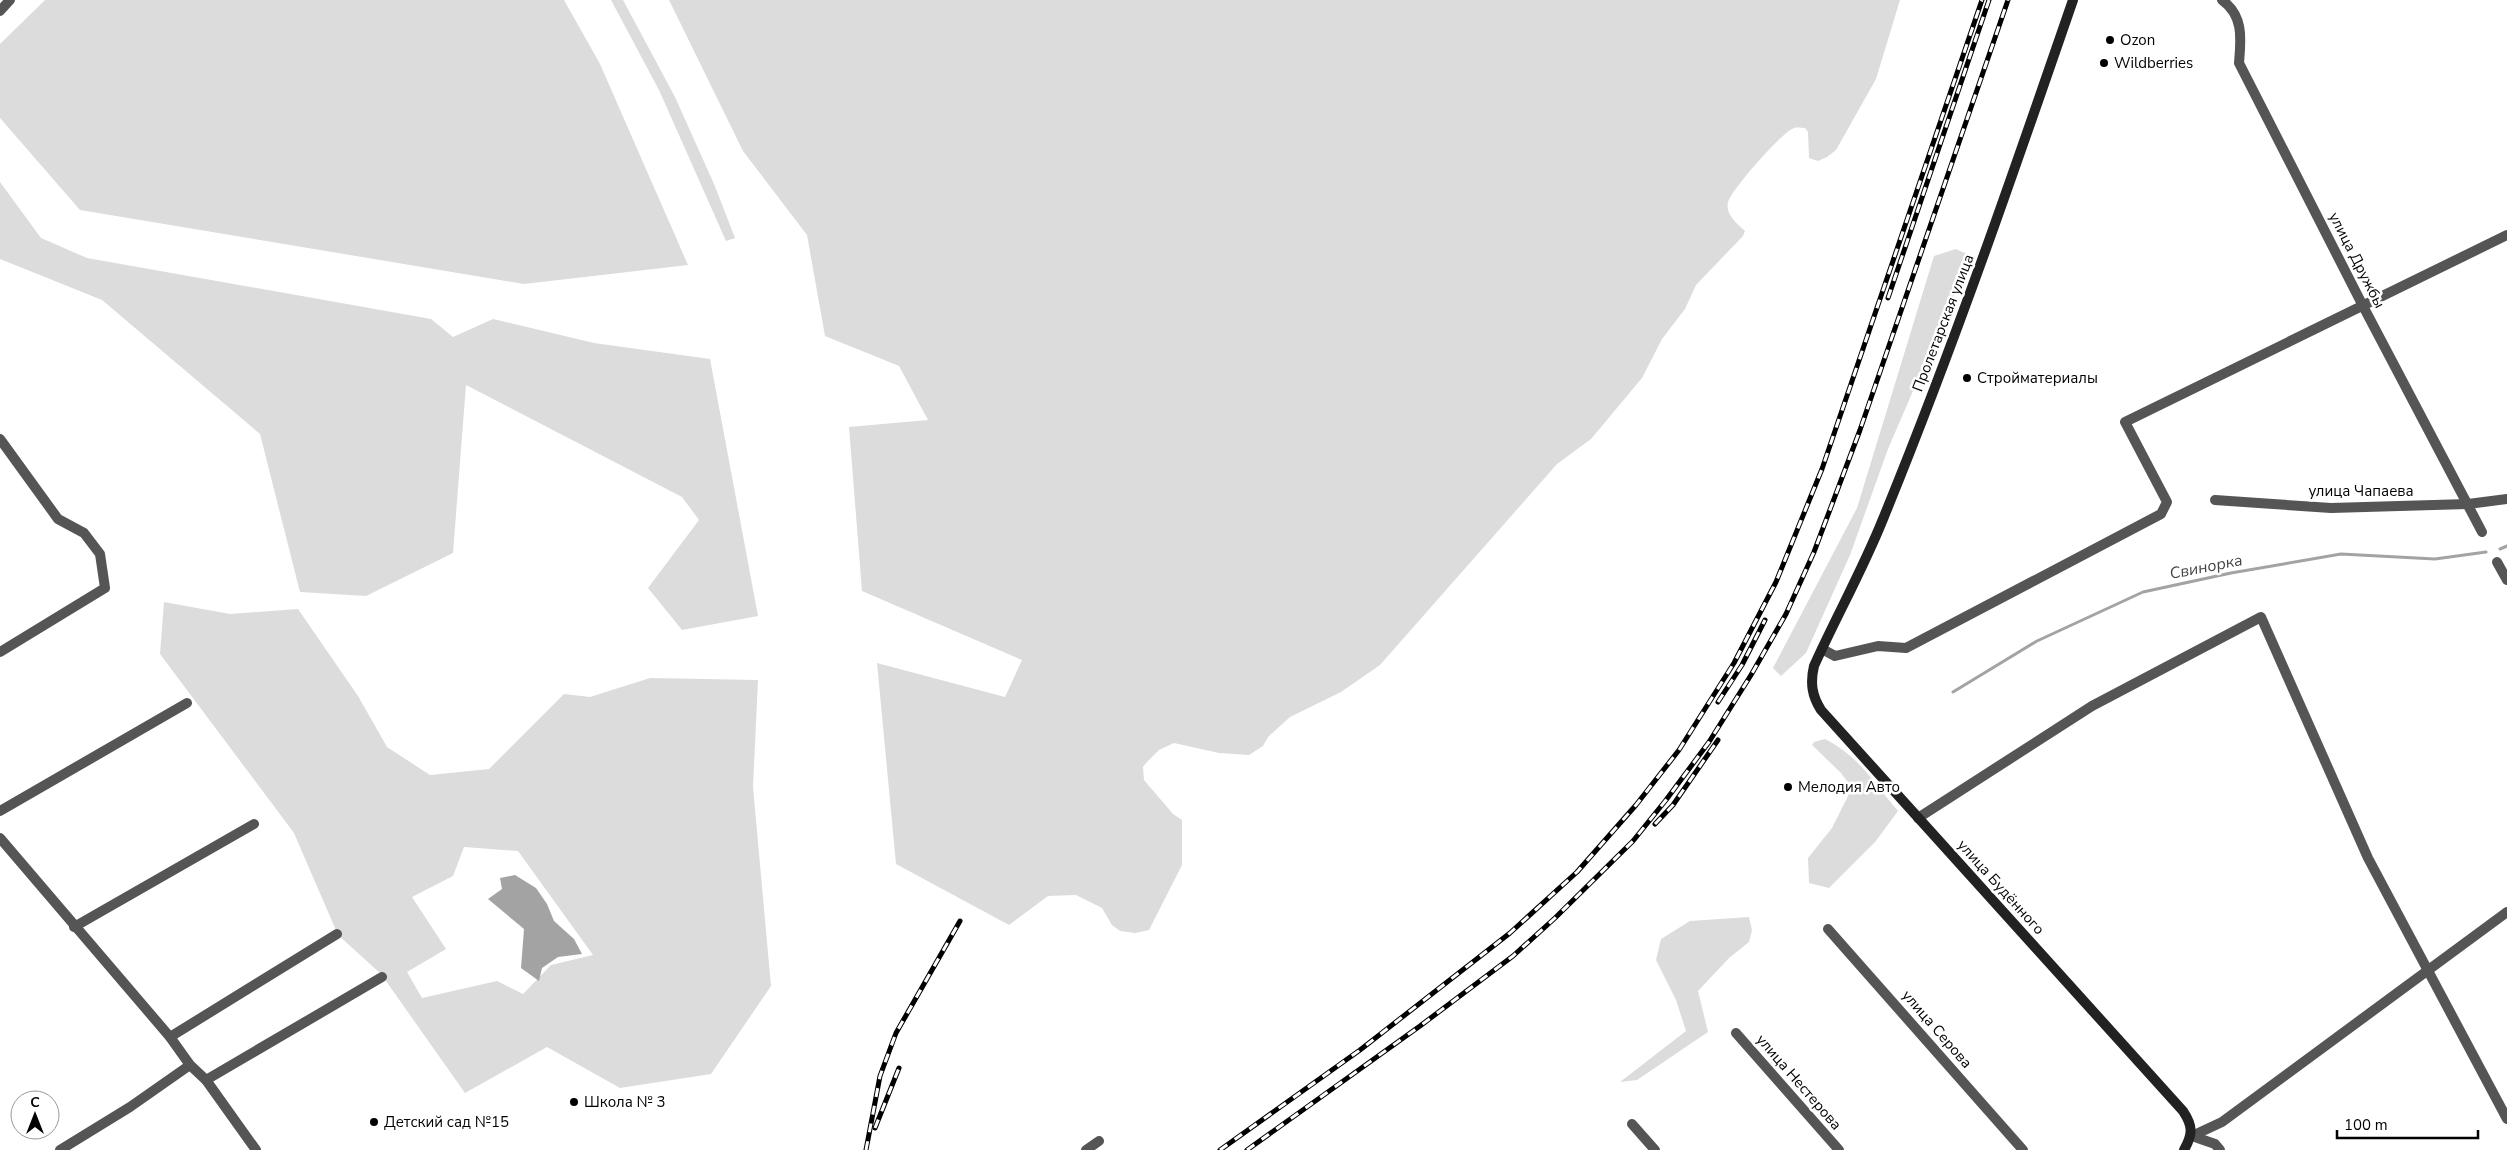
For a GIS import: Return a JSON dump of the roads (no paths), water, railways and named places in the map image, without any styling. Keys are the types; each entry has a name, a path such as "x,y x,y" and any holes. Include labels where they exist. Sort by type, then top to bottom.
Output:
{"main road":[{"name":"Пролетарская улица","path":"1822,650 1882,521 1939,377 1979,270 2073,0"},
{"name":"улица Будённого","path":"1822,650 1812,679 1815,700 1821,710 2183,1110 2190,1122 2192,1136"},
{"path":"2184,1150 2192,1136"}],"street":[{"path":"0,11 10,0"},
{"name":"улица Дружбы","path":"2222,0 2232,9 2239,20 2241,30 2239,63 2363,306 2482,532"},
{"path":"1822,650 1835,656 1878,646 1906,648 2161,514 2167,502 2125,422 2507,235"},
{"path":"0,439 58,519 84,533 100,554 105,588 0,652"},
{"name":"улица Чапаева","path":"2215,500 2332,508 2468,504 2507,499"},
{"path":"2497,562 2507,580"},
{"path":"1918,818 2092,706 2261,617 2368,858 2507,1119"},
{"path":"0,812 187,704"},
{"path":"74,927 254,824"},
{"path":"0,838 74,927 170,1037 190,1065 206,1080 256,1150"},
{"path":"2192,1136 2222,1122 2507,912"},
{"name":"улица Серова","path":"1828,929 2023,1150"},
{"path":"170,1037 337,934"},
{"path":"206,1080 382,977"},
{"name":"улица Нестерова","path":"1736,1033 1839,1150"},
{"path":"60,1150 130,1107 190,1065"},
{"path":"1632,1124 1655,1150"},
{"path":"2192,1136 2215,1144 2220,1150"},
{"path":"1086,1150 1099,1141"}],"waterway":[{"path":"2500,549 2507,546"},
{"name":"Свинорка","path":"1953,692 2037,641 2143,592 2231,573 2341,554 2435,559 2486,552"}],"railway":[{"path":"1220,1150 1360,1050 1510,933 1577,872 1636,805 1679,750 1734,663 1776,582 1822,469 1982,0"},
{"path":"1888,298 1989,0"},
{"path":"1247,1150 1420,1026 1513,956 1555,918 1633,841 1709,742 1786,614 1814,552 1860,430 2008,0"},
{"path":"1718,702 1742,665 1765,620"},
{"path":"1655,824 1673,805 1718,740"},
{"path":"866,1150 880,1076 896,1033 960,921"},
{"path":"875,1128 899,1068"}],"place":[{"name":"Ozon","path":"2110,40"},
{"name":"Wildberries","path":"2104,63"},
{"name":"Стройматериалы","path":"1967,378"},
{"name":"Мелодия Авто","path":"1788,787"},
{"name":"Школа № 3","path":"574,1102"},
{"name":"Детский сад №15","path":"374,1122"}]}
